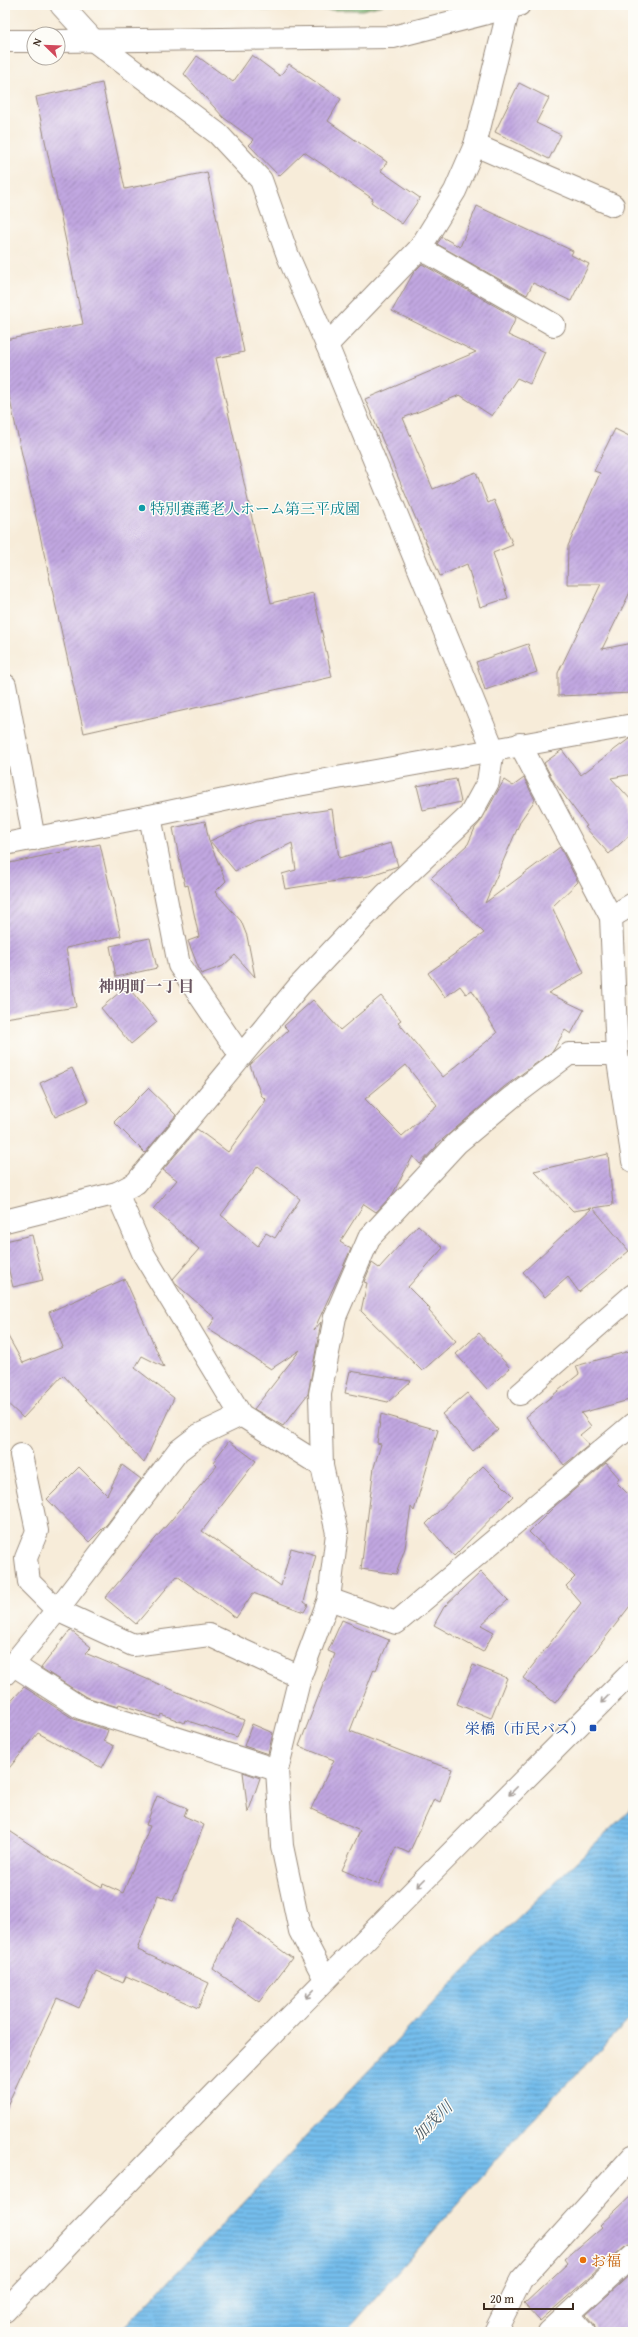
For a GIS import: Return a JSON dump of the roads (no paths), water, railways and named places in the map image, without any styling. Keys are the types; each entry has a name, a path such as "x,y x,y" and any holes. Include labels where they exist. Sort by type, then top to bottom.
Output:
{"street":[{"path":"5,1221 118,1193 136,1183 299,986 379,901 470,814 488,782 493,749 327,345 288,256 262,180 218,134 94,41 62,5"},
{"path":"66,41 392,37 514,6 475,145 455,191 420,248 327,345"},
{"path":"5,41 26,41"},
{"path":"475,145 613,205"},
{"path":"420,248 554,325"},
{"path":"5,685 34,839"},
{"path":"5,844 150,816 270,790 520,744 633,725"},
{"path":"520,744 611,917 616,1054 633,1161"},
{"path":"150,816 179,965 241,1056"},
{"path":"611,917 633,904"},
{"path":"325,1979 300,1931 282,1846 277,1770 300,1677 329,1599 337,1533 322,1466 320,1394 335,1317 369,1238 457,1143 512,1097 569,1054 616,1054"},
{"path":"118,1193 144,1255 241,1415 322,1466"},
{"path":"520,1394 633,1295"},
{"path":"241,1415 199,1435 178,1451 57,1610 8,1669 81,1708 277,1770"},
{"path":"329,1599 396,1623 633,1424"},
{"path":"21,1455 37,1531 26,1558 28,1582 57,1610 133,1645 209,1635 300,1677"},
{"path":"5,2311 168,2139 325,1979 633,1671"},
{"path":"495,2332 521,2280 633,2156"},
{"path":"549,2332 633,2255"},
{"path":"569,2315 584,2332"}],"water":[{"name":"加茂川","path":"633,1807 633,2016 527,2125 345,2332 120,2332 471,1963"}],"place":[{"name":"特別養護老人ホーム第三平成園","path":"142,508"},
{"name":"栄橋（市民バス）","path":"593,1728"},
{"name":"お福","path":"583,2260"}],"district":[{"name":"神明町一丁目","path":"146,986"}]}
